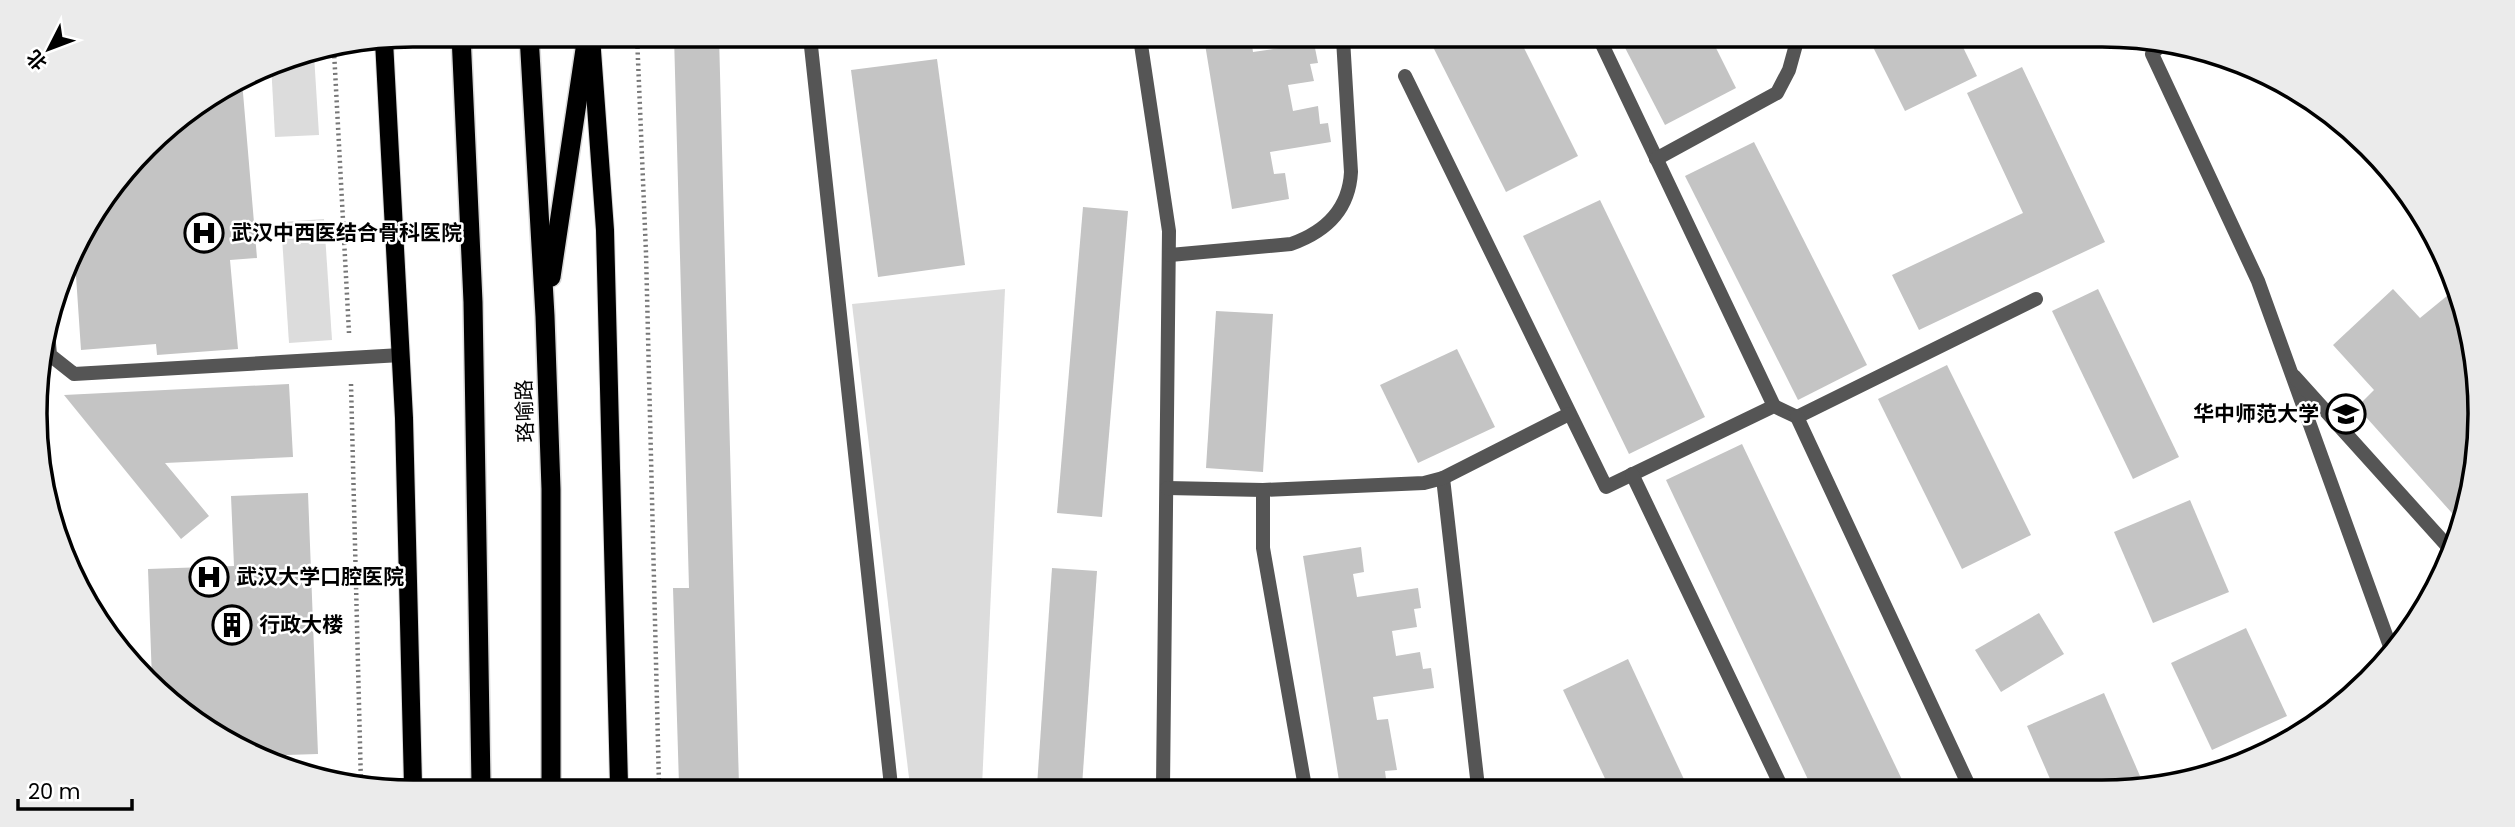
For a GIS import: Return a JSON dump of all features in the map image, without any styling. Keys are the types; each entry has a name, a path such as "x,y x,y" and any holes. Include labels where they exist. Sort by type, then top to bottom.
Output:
{"highway":[{"path":"462,47 473,302 481,780"},
{"name":"珞喻路","path":"530,47 545,316 551,489 551,780"},
{"path":"545,316 587,47"}],"main road":[{"path":"590,47 605,230 619,780"},
{"path":"384,48 401,355 413,780"}],"street":[{"path":"811,47 890,780"},
{"path":"1141,47 1162,171 1170,255 1163,780"},
{"path":"1170,255 1291,244 1309,238 1327,226 1341,209 1350,191 1343,47"},
{"path":"1603,47 1774,406 1797,417 1966,780"},
{"path":"1656,159 1777,93 1789,70 1795,47"},
{"path":"2155,51 2152,54 2258,281 2388,641"},
{"path":"1405,76 1606,487 1774,406"},
{"path":"1797,417 2036,299"},
{"path":"52,356 74,374 401,355"},
{"path":"2288,370 2444,542"},
{"path":"1167,488 1263,490 1407,484 1443,478 1569,414"},
{"path":"1632,474 1778,780"},
{"path":"1443,478 1477,780"},
{"path":"1263,490 1263,548 1304,780"}],"path":[{"path":"637,47 646,253 659,780"},
{"path":"334,56 350,358 361,776"}],"shaded area":[{"path":"314,61 319,135 275,137 272,76"},
{"path":"324,219 332,340 289,343 281,222"},
{"path":"1005,289 982,780 909,780 852,304"}],"building":[{"path":"674,47 719,47 739,780 679,780 673,588 689,588"},
{"path":"1205,47 1252,47 1253,52 1287,47 1315,47 1318,63 1310,64 1314,81 1288,85 1293,111 1318,106 1320,124 1328,123 1331,142 1270,152 1274,174 1285,173 1289,199 1232,209"},
{"path":"1433,47 1524,47 1578,156 1506,192"},
{"path":"1625,47 1716,47 1736,88 1665,125"},
{"path":"1873,47 1963,47 1977,76 1905,111"},
{"path":"937,59 965,265 878,277 851,70"},
{"path":"2022,67 2105,242 1919,330 1892,275 2023,213 1967,93"},
{"path":"243,90 257,258 230,260 238,349 157,355 156,344 81,350 76,271 96,230 138,172 172,138 210,109"},
{"path":"1754,142 1867,365 1798,400 1685,176"},
{"path":"1600,200 1705,417 1629,454 1523,236"},
{"path":"1083,207 1128,211 1102,517 1057,513"},
{"path":"2098,289 2179,457 2133,479 2052,311"},
{"path":"2393,289 2420,318 2448,295 2461,342 2468,414 2465,461 2453,514 2357,407 2374,390 2333,345"},
{"path":"1216,311 1273,314 1263,472 1206,468"},
{"path":"1457,349 1495,427 1418,463 1380,385"},
{"path":"1947,365 2031,535 1962,569 1878,399"},
{"path":"289,384 293,457 165,463 209,516 181,539 64,395"},
{"path":"1742,444 1902,780 1808,780 1666,480"},
{"name":"行政大楼","path":"308,493 318,754 286,757 230,731 172,689 152,669 148,569 234,566 231,496"},
{"path":"2190,500 2229,592 2153,623 2114,532"},
{"path":"1361,547 1364,572 1353,574 1357,597 1418,588 1421,608 1414,609 1417,627 1392,631 1396,656 1420,652 1423,669 1431,668 1434,688 1373,697 1377,720 1388,719 1397,770 1385,771 1386,780 1339,780 1303,556"},
{"path":"1052,568 1097,571 1082,780 1037,780"},
{"path":"2039,613 2064,654 2001,692 1975,650"},
{"path":"2246,628 2287,716 2212,750 2171,663"},
{"path":"1628,659 1684,780 1606,780 1563,690"},
{"path":"2104,693 2140,776 2125,779 2051,780 2027,726"}],"place":[{"name":"武汉中西医结合骨科医院","path":"204,233"},
{"name":"华中师范大学","path":"2346,414"},
{"name":"武汉大学口腔医院","path":"209,577"},
{"name":"行政大楼","path":"232,625"}]}
